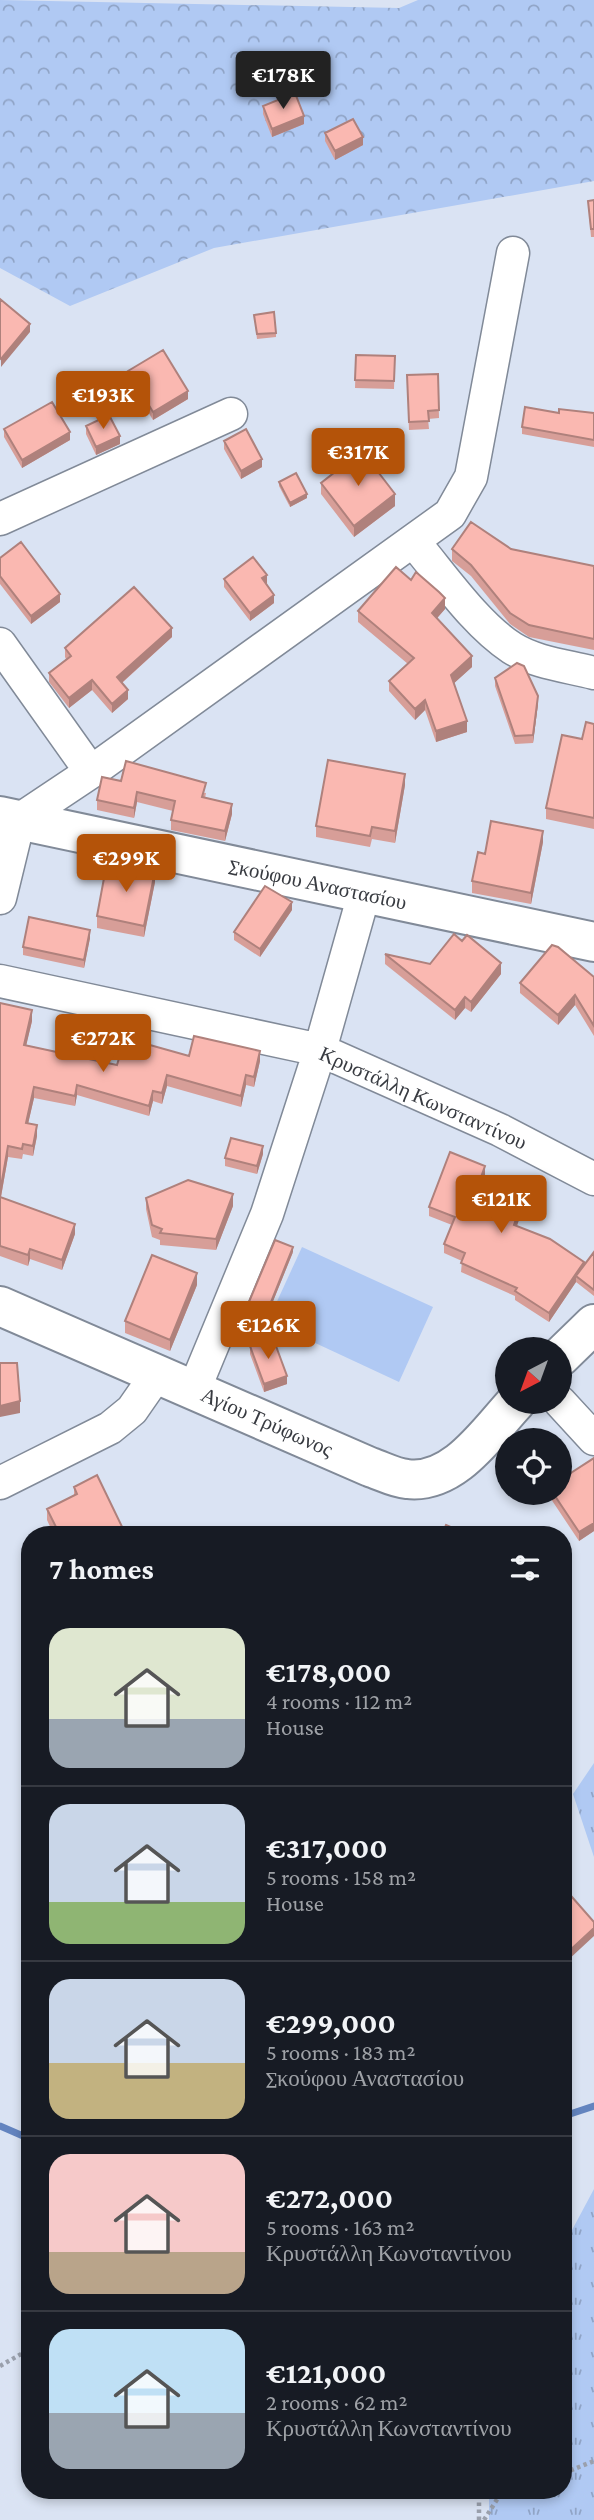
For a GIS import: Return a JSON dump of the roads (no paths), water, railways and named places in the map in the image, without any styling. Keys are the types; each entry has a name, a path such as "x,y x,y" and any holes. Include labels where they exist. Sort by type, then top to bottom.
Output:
{"main road":[{"name":"Σκούφου Αναστασίου","path":"10,818 594,942"},
{"name":"Αγίου Τρύφωνος","path":"0,1306 370,1467 408,1479 438,1475 461,1461 505,1414"},
{"path":"572,1345 594,1324"}],"street":[{"path":"0,898 10,818 91,772 450,514 471,477 513,253"},
{"path":"0,519 231,414"},
{"path":"413,541 492,632 513,648 538,660 594,673"},
{"path":"0,644 91,772"},
{"path":"194,1390 267,1214 320,1050 364,894"},
{"name":"Κρυστάλλη Κωνσταντίνου","path":"0,981 320,1050 499,1130 594,1179"},
{"path":"0,1483 110,1428 132,1410 157,1374"},
{"path":"571,1414 594,1439"}],"waterway":[{"path":"572,2113 594,2106"},
{"path":"0,2126 21,2135"}]}
